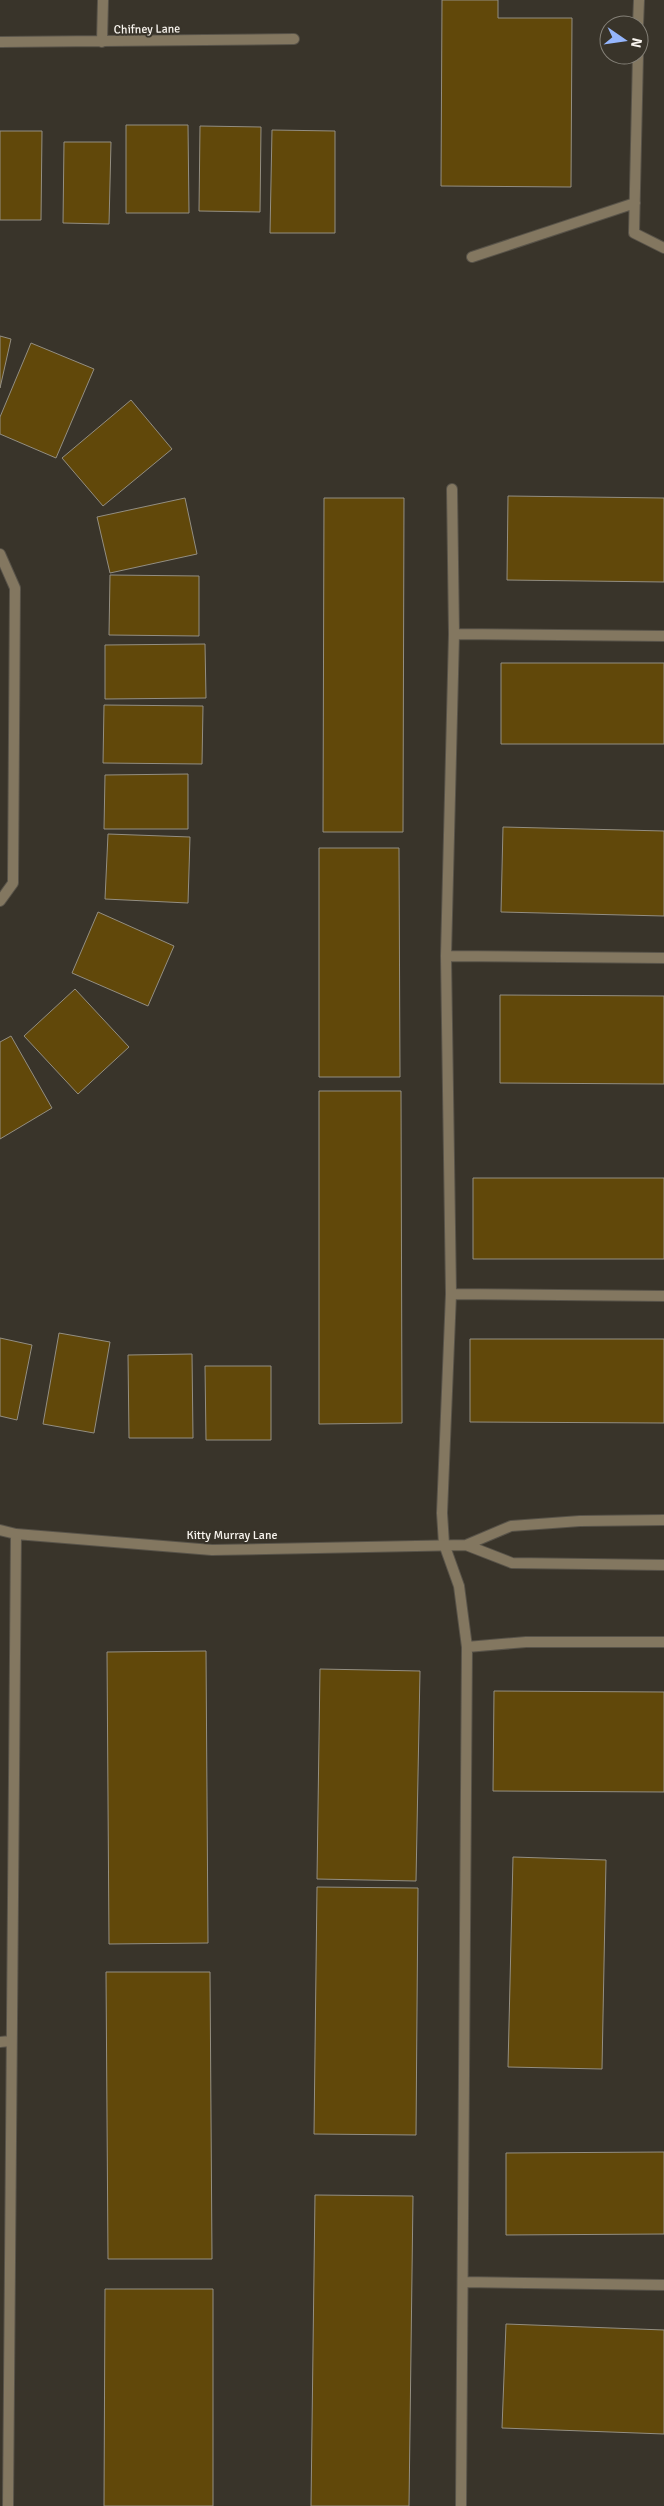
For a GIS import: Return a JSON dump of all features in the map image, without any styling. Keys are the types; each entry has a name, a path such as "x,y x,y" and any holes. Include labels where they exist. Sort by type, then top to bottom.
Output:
{"street":[{"path":"102,42 103,0"},
{"path":"638,15 639,0"},
{"name":"Chifney Lane","path":"0,42 294,39"},
{"path":"638,65 634,233 664,248"},
{"path":"472,257 635,203"},
{"path":"452,489 454,634 446,956 451,1294 442,1513 444,1544 459,1586 467,1647 461,2506"},
{"path":"0,554 15,588 13,883 0,901"},
{"path":"454,634 664,636"},
{"path":"446,956 664,958"},
{"path":"451,1294 664,1296"},
{"name":"Kitty Murray Lane","path":"466,1545 512,1526 580,1521 664,1520"},
{"name":"Kitty Murray Lane","path":"0,1530 16,1534 212,1550 466,1545 512,1563 664,1565"},
{"path":"8,2506 5,2041 16,1534"},
{"path":"467,1647 526,1642 664,1642"},
{"path":"462,2282 664,2285"}],"building":[{"path":"442,0 498,0 498,18 572,18 571,187 441,186"},
{"path":"126,125 188,125 189,213 126,213"},
{"path":"200,126 261,127 260,212 199,211"},
{"path":"272,130 335,131 335,233 270,233"},
{"path":"0,131 42,131 41,220 0,220"},
{"path":"64,142 111,142 109,224 63,223"},
{"path":"0,336 11,339 0,388"},
{"path":"31,343 94,369 56,458 0,434 0,417"},
{"path":"131,400 172,449 103,506 62,458"},
{"path":"508,496 664,498 664,582 507,580"},
{"path":"185,498 197,554 110,573 97,517"},
{"path":"324,498 404,498 403,832 323,832"},
{"path":"110,575 199,576 199,636 109,635"},
{"path":"205,644 206,698 105,699 105,645"},
{"path":"501,663 664,663 664,744 501,744"},
{"path":"104,705 203,706 202,764 103,763"},
{"path":"188,774 188,829 104,829 105,775"},
{"path":"503,827 664,831 664,916 501,912"},
{"path":"108,834 190,837 188,903 105,899"},
{"path":"319,848 399,848 400,1077 319,1077"},
{"path":"98,912 174,946 148,1006 72,973"},
{"path":"75,989 129,1047 78,1094 24,1036"},
{"path":"500,995 664,996 664,1084 500,1083"},
{"path":"11,1036 52,1108 0,1139 0,1042"},
{"path":"319,1091 401,1091 402,1423 319,1424"},
{"path":"473,1178 664,1178 664,1259 473,1259"},
{"path":"59,1333 110,1342 94,1433 43,1424"},
{"path":"0,1338 32,1345 17,1420 0,1416"},
{"path":"470,1339 664,1339 664,1423 470,1422"},
{"path":"192,1354 193,1438 129,1438 128,1355"},
{"path":"205,1366 271,1366 271,1440 206,1440"},
{"path":"206,1651 208,1943 109,1944 107,1652"},
{"path":"320,1669 420,1671 416,1881 317,1879"},
{"path":"494,1691 664,1692 664,1792 493,1791"},
{"path":"513,1857 606,1860 602,2069 508,2067"},
{"path":"317,1887 418,1888 416,2135 314,2134"},
{"path":"106,1972 210,1972 212,2259 108,2259"},
{"path":"664,2152 664,2234 506,2235 506,2153"},
{"path":"315,2195 413,2196 409,2506 311,2506"},
{"path":"105,2289 213,2289 213,2506 104,2506"},
{"path":"506,2324 664,2330 664,2434 502,2428"}]}
